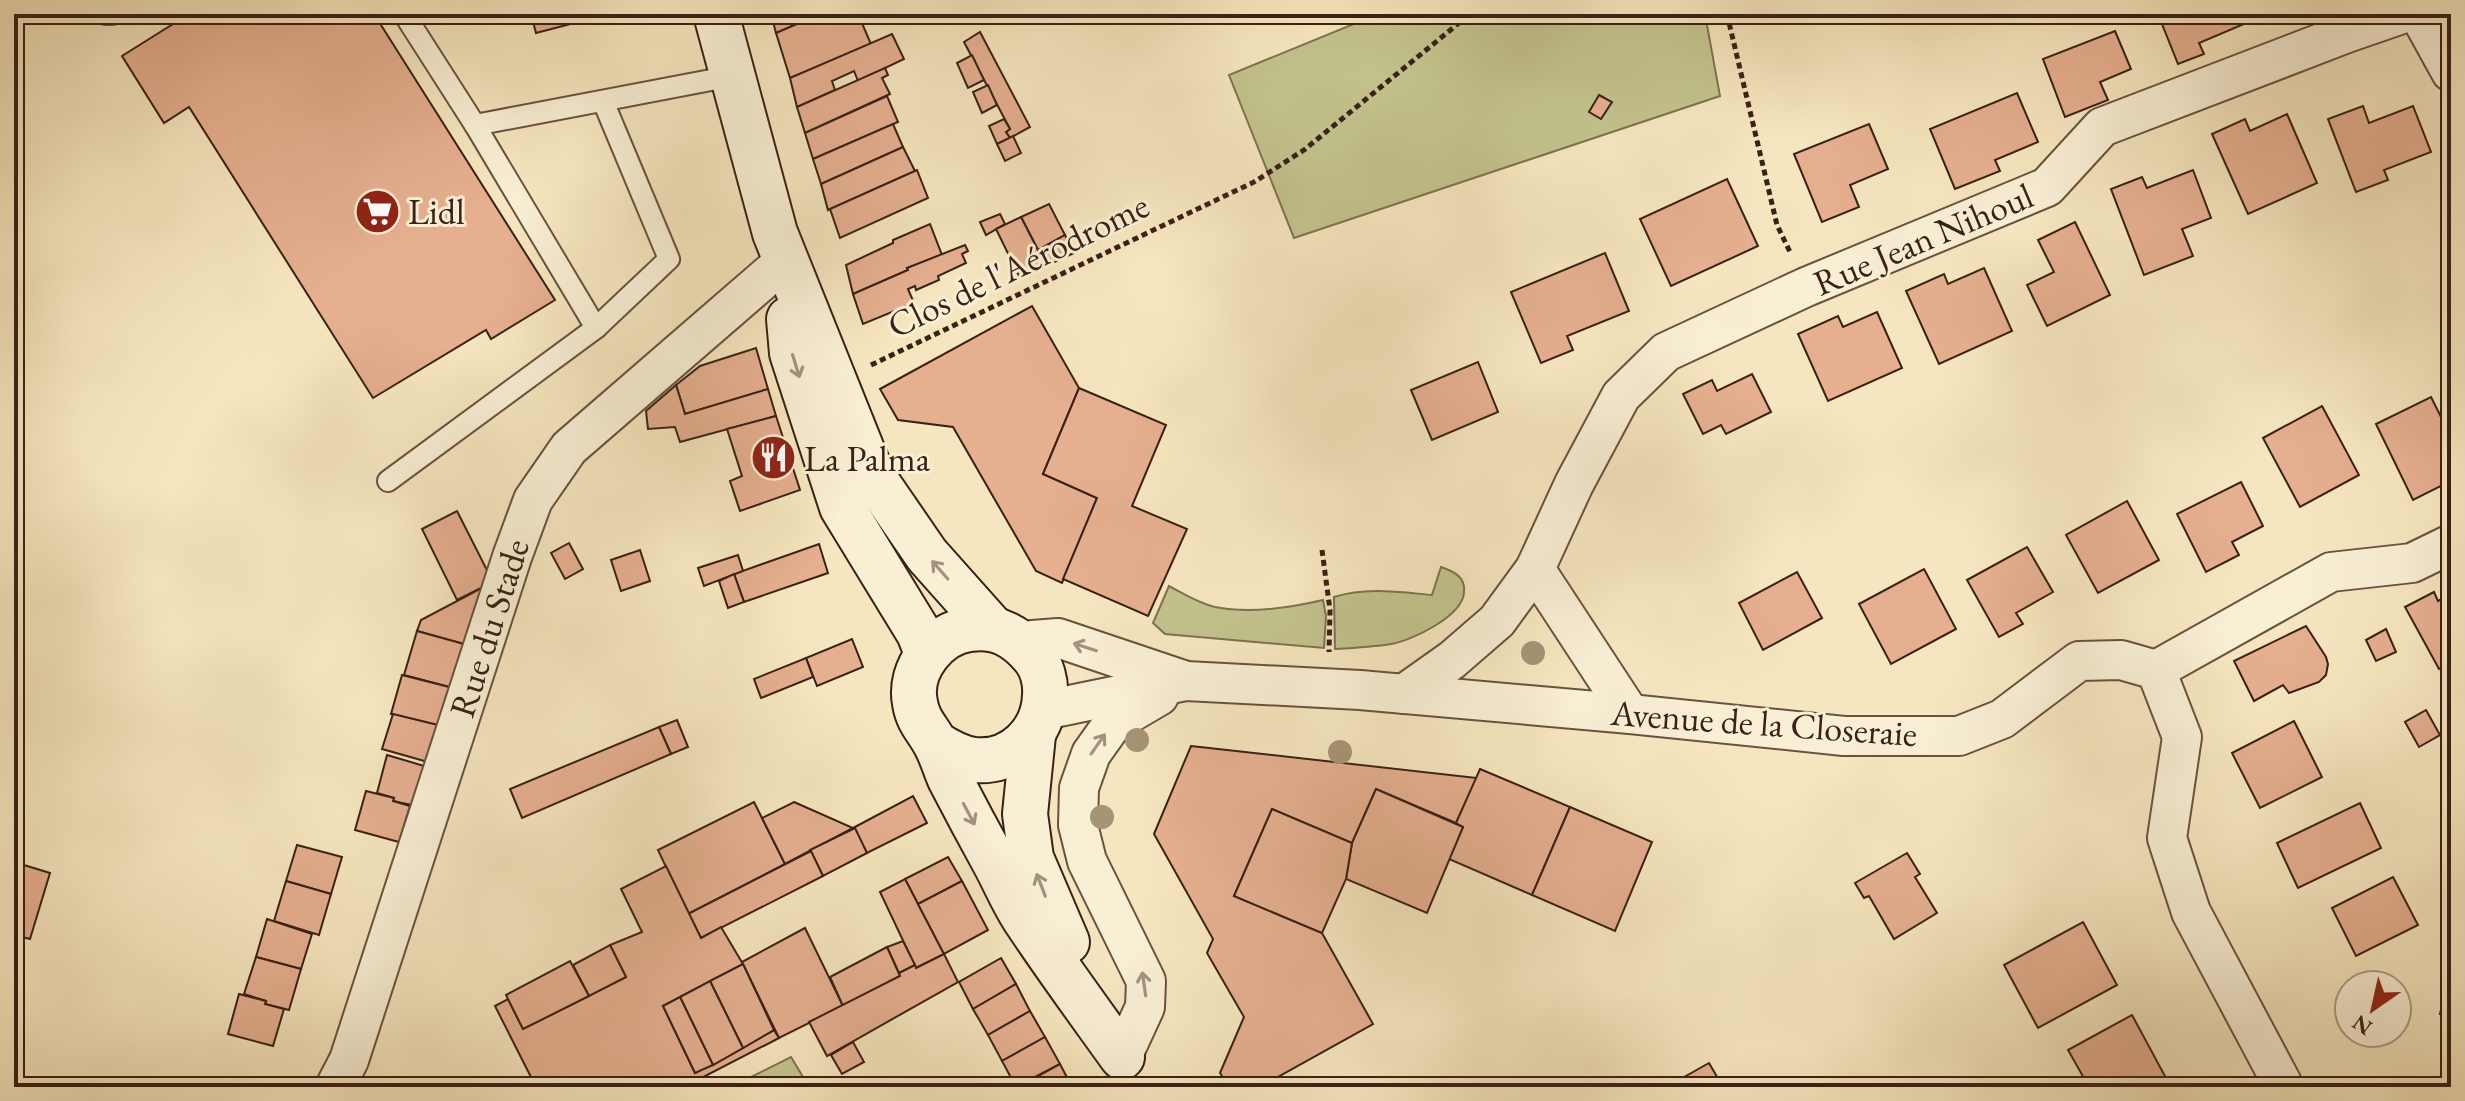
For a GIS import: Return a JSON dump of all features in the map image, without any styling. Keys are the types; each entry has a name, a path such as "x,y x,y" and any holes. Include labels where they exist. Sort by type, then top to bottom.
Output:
{"main road":[{"path":"716,14 785,261 872,475 927,555 1006,634 1037,660 1046,685 1025,814 1031,858 1048,903 1131,1072"},
{"path":"785,261 792,353 842,507 919,633 927,653"},
{"path":"1006,634 968,629 946,637 927,653 916,675 914,700 921,724 935,743 949,777 1023,916 1131,1072"},
{"path":"935,743 954,755 975,760 997,758 1016,750 1039,723"}],"street":[{"name":"Rue Jean Nihoul","path":"1404,694 1452,660 1497,621 1535,569 1574,484 1621,396 1666,352 1806,287 2047,187 2102,127 2402,14"},
{"path":"2419,14 2451,72"},
{"name":"Rue du Stade","path":"335,1087 349,1060 533,500 569,448 785,261"},
{"path":"2284,1087 2191,912 2167,838 2182,737 2156,670 2331,572 2412,563 2451,544"},
{"path":"1535,569 1630,714"},
{"name":"Avenue de la Closeraie","path":"1006,634 1058,638 1186,681 1404,694 1844,736 1959,736 2002,719 2079,661 2121,660 2156,670"},
{"path":"1131,1072 1145,1007 1146,981 1087,861 1078,825 1079,788 1091,754 1113,723 1186,681"},
{"name":"Avenue de la Closeraie","path":"1039,723 1186,681"}],"lane":[{"path":"404,14 475,125 596,328"},
{"path":"475,125 732,76"},
{"path":"388,481 596,328 669,259 603,101"}],"path":[{"name":"Clos de l'Aérodrome","path":"836,384 1254,182 1304,150 1470,14"},
{"path":"1727,14 1777,225 1806,287"},
{"path":"1322,550 1330,610 1327,688"}],"green space":[{"path":"1378,14 1705,14 1720,96 1294,238 1229,75"},
{"path":"1441,567 1458,575 1464,587 1461,601 1446,618 1400,642 1335,649 1334,597 1370,591 1432,595"},
{"path":"1169,586 1203,603 1228,609 1269,609 1323,600 1326,616 1324,648 1165,634 1153,623"},
{"path":"791,1057 809,1087 731,1087"}],"building":[{"name":"Lidl","path":"189,14 374,14 555,300 491,339 486,330 373,398 189,107 164,123 122,56"},
{"path":"531,14 609,14 536,33"},
{"path":"771,14 820,14 776,33"},
{"path":"820,14 858,14 871,44 790,78 776,33"},
{"path":"2158,14 2240,14 2244,24 2199,43 2204,54 2178,64"},
{"path":"2115,31 2131,69 2100,82 2108,100 2065,117 2043,59"},
{"path":"980,32 1030,127 1010,138 1006,132 1010,129 964,42"},
{"path":"892,34 904,59 858,81 854,71 832,81 835,90 797,107 790,78"},
{"path":"972,55 984,80 968,88 957,63"},
{"path":"885,68 888,75 882,78 890,94 805,133 797,107"},
{"path":"988,85 997,105 982,113 973,92"},
{"path":"2017,93 2038,142 1995,160 2000,171 1955,189 1930,129"},
{"path":"1599,95 1612,102 1601,119 1589,112"},
{"path":"887,96 898,122 813,159 805,133"},
{"path":"2363,106 2369,123 2413,106 2431,152 2384,170 2388,180 2356,192 2328,119"},
{"path":"2287,114 2317,183 2248,214 2212,134 2245,119 2250,131"},
{"path":"1004,119 1010,129 1006,132 1010,138 997,144 989,126"},
{"path":"893,124 903,147 821,184 813,159"},
{"path":"1869,124 1888,169 1850,185 1859,207 1822,222 1794,154"},
{"path":"1013,136 1021,153 1005,161 997,144"},
{"path":"903,147 915,171 828,210 821,184"},
{"path":"917,170 928,198 840,238 830,209"},
{"path":"2193,170 2211,218 2182,229 2193,256 2144,275 2111,189 2142,177 2147,188"},
{"path":"1727,179 1758,246 1671,286 1640,219"},
{"path":"1049,204 1065,235 1038,250 1021,217"},
{"path":"1000,214 1005,224 986,235 980,222"},
{"path":"1021,217 1038,250 1065,235 1074,253 1020,278 996,229"},
{"path":"2075,222 2110,295 2047,326 2027,285 2054,272 2038,240"},
{"path":"930,224 942,255 853,294 846,265"},
{"path":"965,245 968,251 962,254 966,263 938,276 939,280 916,290 915,286 908,289 914,303 863,324 853,294"},
{"path":"1605,253 1629,311 1567,336 1573,350 1541,363 1511,292"},
{"path":"1984,268 2012,331 1939,364 1906,291 1944,274 1948,284"},
{"path":"1032,306 1079,388 1043,474 1097,498 1062,583 1036,571 953,427 898,420 880,389"},
{"path":"1877,312 1902,368 1828,401 1798,334 1838,316 1843,327"},
{"path":"756,348 768,389 685,414 676,385 700,366"},
{"path":"1478,362 1498,412 1432,440 1411,390"},
{"path":"1752,374 1771,412 1726,434 1721,425 1703,434 1683,394 1712,380 1717,391"},
{"path":"676,385 685,414 768,389 776,416 680,442 675,427 648,429 646,411"},
{"path":"1079,388 1166,425 1132,506 1187,529 1148,616 1063,579 1097,498 1043,474"},
{"path":"2431,397 2451,437 2451,481 2413,500 2376,424"},
{"path":"2322,406 2359,475 2300,507 2263,438"},
{"path":"776,416 800,490 740,511 730,481 742,476 727,429"},
{"path":"2241,482 2263,526 2232,542 2239,555 2206,572 2177,514"},
{"path":"2127,501 2159,560 2098,593 2066,535"},
{"path":"457,511 493,582 457,600 422,529"},
{"path":"569,543 583,569 565,579 551,553"},
{"path":"819,544 828,573 744,602 734,574"},
{"path":"2027,547 2053,592 2016,613 2023,624 1999,637 1967,580"},
{"path":"640,550 650,581 621,591 611,560"},
{"path":"738,555 743,571 704,586 698,568"},
{"path":"1924,569 1956,629 1891,664 1859,604"},
{"path":"1797,572 1822,618 1763,650 1739,603"},
{"path":"734,574 744,602 728,608 719,581"},
{"path":"493,582 471,646 417,631 421,620"},
{"path":"2434,592 2438,601 2451,594 2451,663 2439,669 2405,607"},
{"path":"2306,626 2326,657 2326,675 2319,682 2289,693 2283,685 2254,701 2234,661"},
{"path":"2386,629 2396,652 2376,661 2366,640"},
{"path":"417,631 471,646 457,689 404,675"},
{"path":"852,639 863,667 817,686 806,658"},
{"path":"806,658 813,677 761,698 754,679"},
{"path":"402,675 457,689 446,727 391,714"},
{"path":"2426,710 2440,735 2419,747 2405,722"},
{"path":"393,714 446,727 435,764 382,749"},
{"path":"677,720 688,747 671,754 659,727"},
{"path":"2294,721 2322,777 2260,808 2232,753"},
{"path":"659,727 671,754 522,818 510,789"},
{"path":"1191,746 1477,778 1456,823 1376,789 1352,843 1272,809 1234,896 1322,933 1373,1024 1260,1087 1229,1087 1220,1073 1244,1017 1207,953 1213,939 1154,834"},
{"path":"387,755 431,768 421,807 393,801 394,798 377,793"},
{"path":"1480,769 1570,807 1532,895 1449,859 1463,827 1456,823"},
{"path":"1376,789 1463,827 1427,913 1346,879 1352,843"},
{"path":"366,791 394,798 393,801 410,806 399,842 355,830"},
{"path":"913,796 927,823 867,853 853,828"},
{"path":"754,802 785,864 688,914 658,850"},
{"path":"794,802 853,828 785,864 762,818"},
{"path":"2360,803 2381,848 2298,888 2277,843"},
{"path":"1570,807 1652,842 1615,931 1532,895"},
{"path":"1272,809 1352,843 1346,879 1322,933 1234,896"},
{"path":"855,828 867,853 823,876 810,850"},
{"path":"297,845 342,857 331,894 286,881"},
{"path":"811,851 823,876 701,938 688,914"},
{"path":"1907,853 1920,874 1915,877 1937,913 1894,939 1869,896 1864,898 1855,883"},
{"path":"948,857 962,881 918,904 905,879"},
{"path":"14,862 50,873 30,939 14,935"},
{"path":"666,866 701,938 721,927 743,964 663,1006 695,1073 774,1030 779,1038 684,1087 536,1087 495,1006 508,999 523,1029 626,977 610,945 642,932 621,889"},
{"path":"2393,877 2418,925 2356,956 2332,908"},
{"path":"905,879 944,954 916,968 880,892"},
{"path":"286,881 331,894 319,935 274,921"},
{"path":"962,881 988,930 944,954 918,904"},
{"path":"267,919 312,934 301,969 256,957"},
{"path":"2083,922 2117,985 2038,1028 2004,965"},
{"path":"805,928 843,1006 779,1038 742,962"},
{"path":"903,941 915,965 899,973 887,947"},
{"path":"610,945 626,977 589,996 573,965"},
{"path":"887,947 900,976 843,1006 830,977"},
{"path":"944,954 958,982 827,1056 809,1022 900,976 899,973"},
{"path":"256,957 301,969 289,1010 244,994"},
{"path":"1001,958 1016,984 973,1009 959,982"},
{"path":"570,961 589,996 523,1029 506,995"},
{"path":"743,964 774,1030 743,1048 710,981"},
{"path":"2451,968 2451,1016 2440,1014"},
{"path":"710,981 743,1048 713,1065 680,997"},
{"path":"1016,984 1030,1011 988,1035 973,1009"},
{"path":"239,994 284,1009 273,1046 228,1034"},
{"path":"680,997 713,1065 695,1073 663,1006"},
{"path":"1030,1011 1045,1037 1002,1061 988,1035"},
{"path":"2132,1015 2166,1078 2149,1087 2089,1087 2068,1050"},
{"path":"1045,1037 1060,1064 1016,1087 1002,1061"},
{"path":"853,1042 864,1062 842,1074 831,1055"},
{"path":"1709,1063 1723,1087 1666,1087 1693,1072"},
{"path":"1060,1064 1072,1087 1018,1087"}],"place":[{"name":"Lidl","path":"377,211"},
{"name":"La Palma","path":"773,458"}]}
